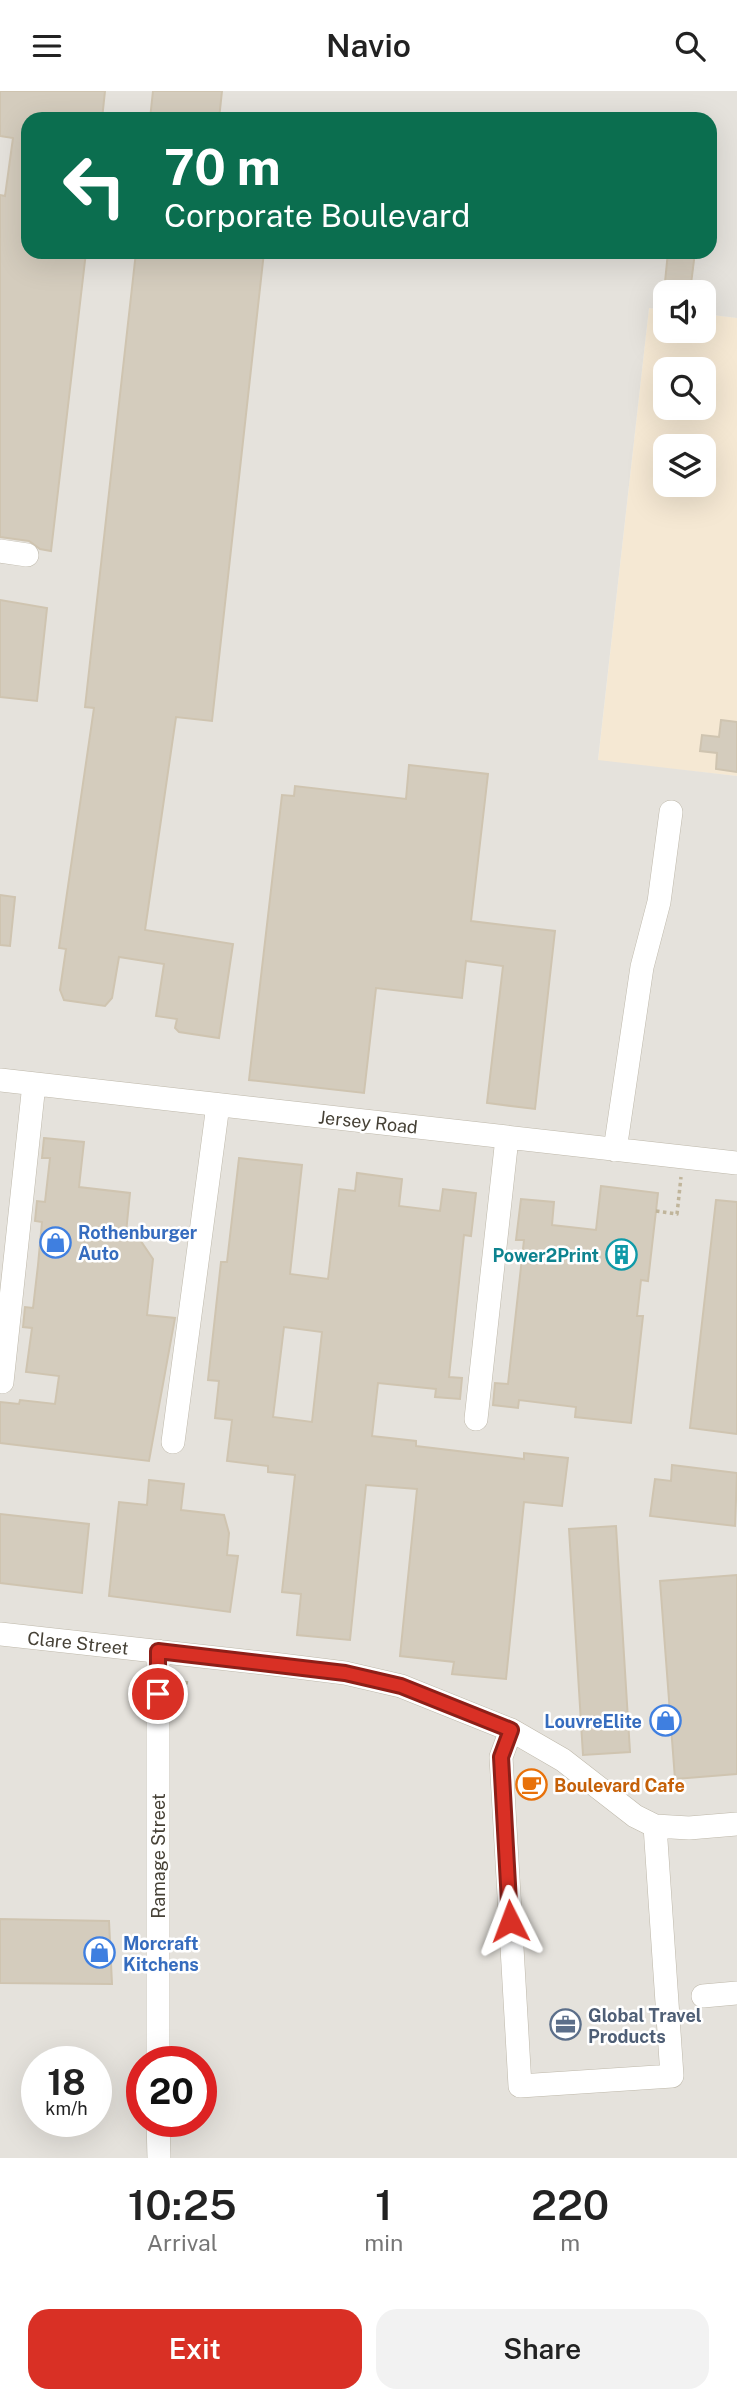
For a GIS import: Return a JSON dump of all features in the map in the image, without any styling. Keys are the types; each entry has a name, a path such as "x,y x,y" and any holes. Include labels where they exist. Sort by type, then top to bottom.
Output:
{"street":[{"path":"0,551 27,555"},
{"path":"615,1150 642,967 659,902 671,812"},
{"name":"Jersey Road","path":"0,1080 737,1163"},
{"path":"2,1383 34,1084"},
{"path":"173,1442 218,1105"},
{"path":"476,1419 507,1138"},
{"name":"Clare Street","path":"0,1634 345,1673 401,1686 511,1730 563,1760 635,1816 656,1826"},
{"name":"Ramage Street","path":"158,1651 158,2046"},
{"path":"511,1730 501,1757 520,2086 672,2076 656,1826 688,1828 737,1824"},
{"path":"703,1996 737,1993"},
{"path":"159,2137 159,2158"}],"path":[{"path":"656,1211 677,1214 684,1157"}],"shaded area":[{"path":"0,91 737,91 737,318 716,315 716,280 653,280 653,308 649,308 598,760 737,776 737,2158 0,2158"},
{"path":"649,308 653,308 653,343 716,343 716,315 737,318 737,776 598,761"}],"building":[{"path":"0,91 105,91 103,112 21,112 21,259 85,259 51,551 40,549 29,541 0,537 0,195 5,196 13,138 0,136"},
{"path":"153,91 222,91 220,112 151,112"},
{"path":"135,259 263,259 212,721 176,717 145,930 233,944 219,1038 179,1032 175,1028 177,1019 156,1016 164,964 119,957 112,998 105,1006 64,1000 60,990 66,949 59,948 94,708 85,707"},
{"path":"667,259 694,259 692,280 665,280"},
{"path":"0,600 47,608 37,701 0,697"},
{"path":"721,720 737,722 737,772 716,769 717,753 700,751 702,735 719,737"},
{"path":"409,765 488,774 471,921 555,931 535,1109 487,1103 503,966 466,961 462,998 376,988 364,1093 249,1080 282,795 294,796 295,786 406,799"},
{"path":"0,895 15,897 10,946 0,945"},
{"path":"44,1138 84,1142 79,1187 130,1193 126,1233 136,1234 153,1259 147,1315 175,1318 149,1461 0,1443 0,1402 19,1404 20,1400 55,1404 59,1376 26,1372 32,1328 23,1327 25,1307 33,1308 42,1222 35,1221 37,1201 45,1202 50,1158 42,1158"},
{"path":"239,1158 302,1165 290,1274 328,1279 339,1189 355,1191 357,1173 402,1179 399,1206 440,1211 443,1189 476,1193 471,1236 464,1235 449,1377 462,1378 460,1399 435,1397 436,1389 378,1383 372,1436 416,1441 416,1446 524,1459 524,1453 568,1458 562,1506 524,1502 506,1679 452,1674 454,1662 400,1656 417,1489 366,1485 350,1640 297,1635 301,1594 282,1592 295,1475 268,1472 268,1466 227,1461 232,1420 215,1418 219,1381 208,1380 221,1262 227,1262","holes":["284,1327 322,1332 312,1422 273,1417"]},
{"path":"601,1186 658,1193 648,1281 641,1280 637,1316 643,1316 631,1423 575,1417 576,1407 519,1400 518,1408 493,1405 495,1383 508,1384 524,1240 516,1240 521,1199 554,1202 552,1225 596,1230"},
{"path":"716,1200 737,1202 737,1434 690,1428"},
{"path":"672,1465 737,1473 735,1526 650,1516 655,1479 671,1481"},
{"path":"149,1480 184,1484 181,1510 224,1515 229,1533 227,1555 238,1556 230,1612 109,1596 119,1502 147,1505"},
{"path":"0,1514 89,1524 82,1593 0,1583"},
{"path":"616,1526 630,1752 583,1755 569,1529"},
{"path":"737,1575 737,1774 675,1779 660,1581"},
{"path":"0,1919 109,1921 112,1984 0,1983"}],"place":[{"name":"Rothenburger Auto","path":"55,1242"},
{"name":"Power2Print","path":"622,1255"},
{"name":"LouvreElite","path":"665,1721"},
{"name":"Boulevard Cafe","path":"531,1785"},
{"name":"Morcraft Kitchens","path":"100,1953"},
{"name":"Global Travel Products","path":"565,2025"}],"route":[{"path":"158,1694 158,1651 345,1673 401,1686 511,1730 501,1757 510,1921"}]}
